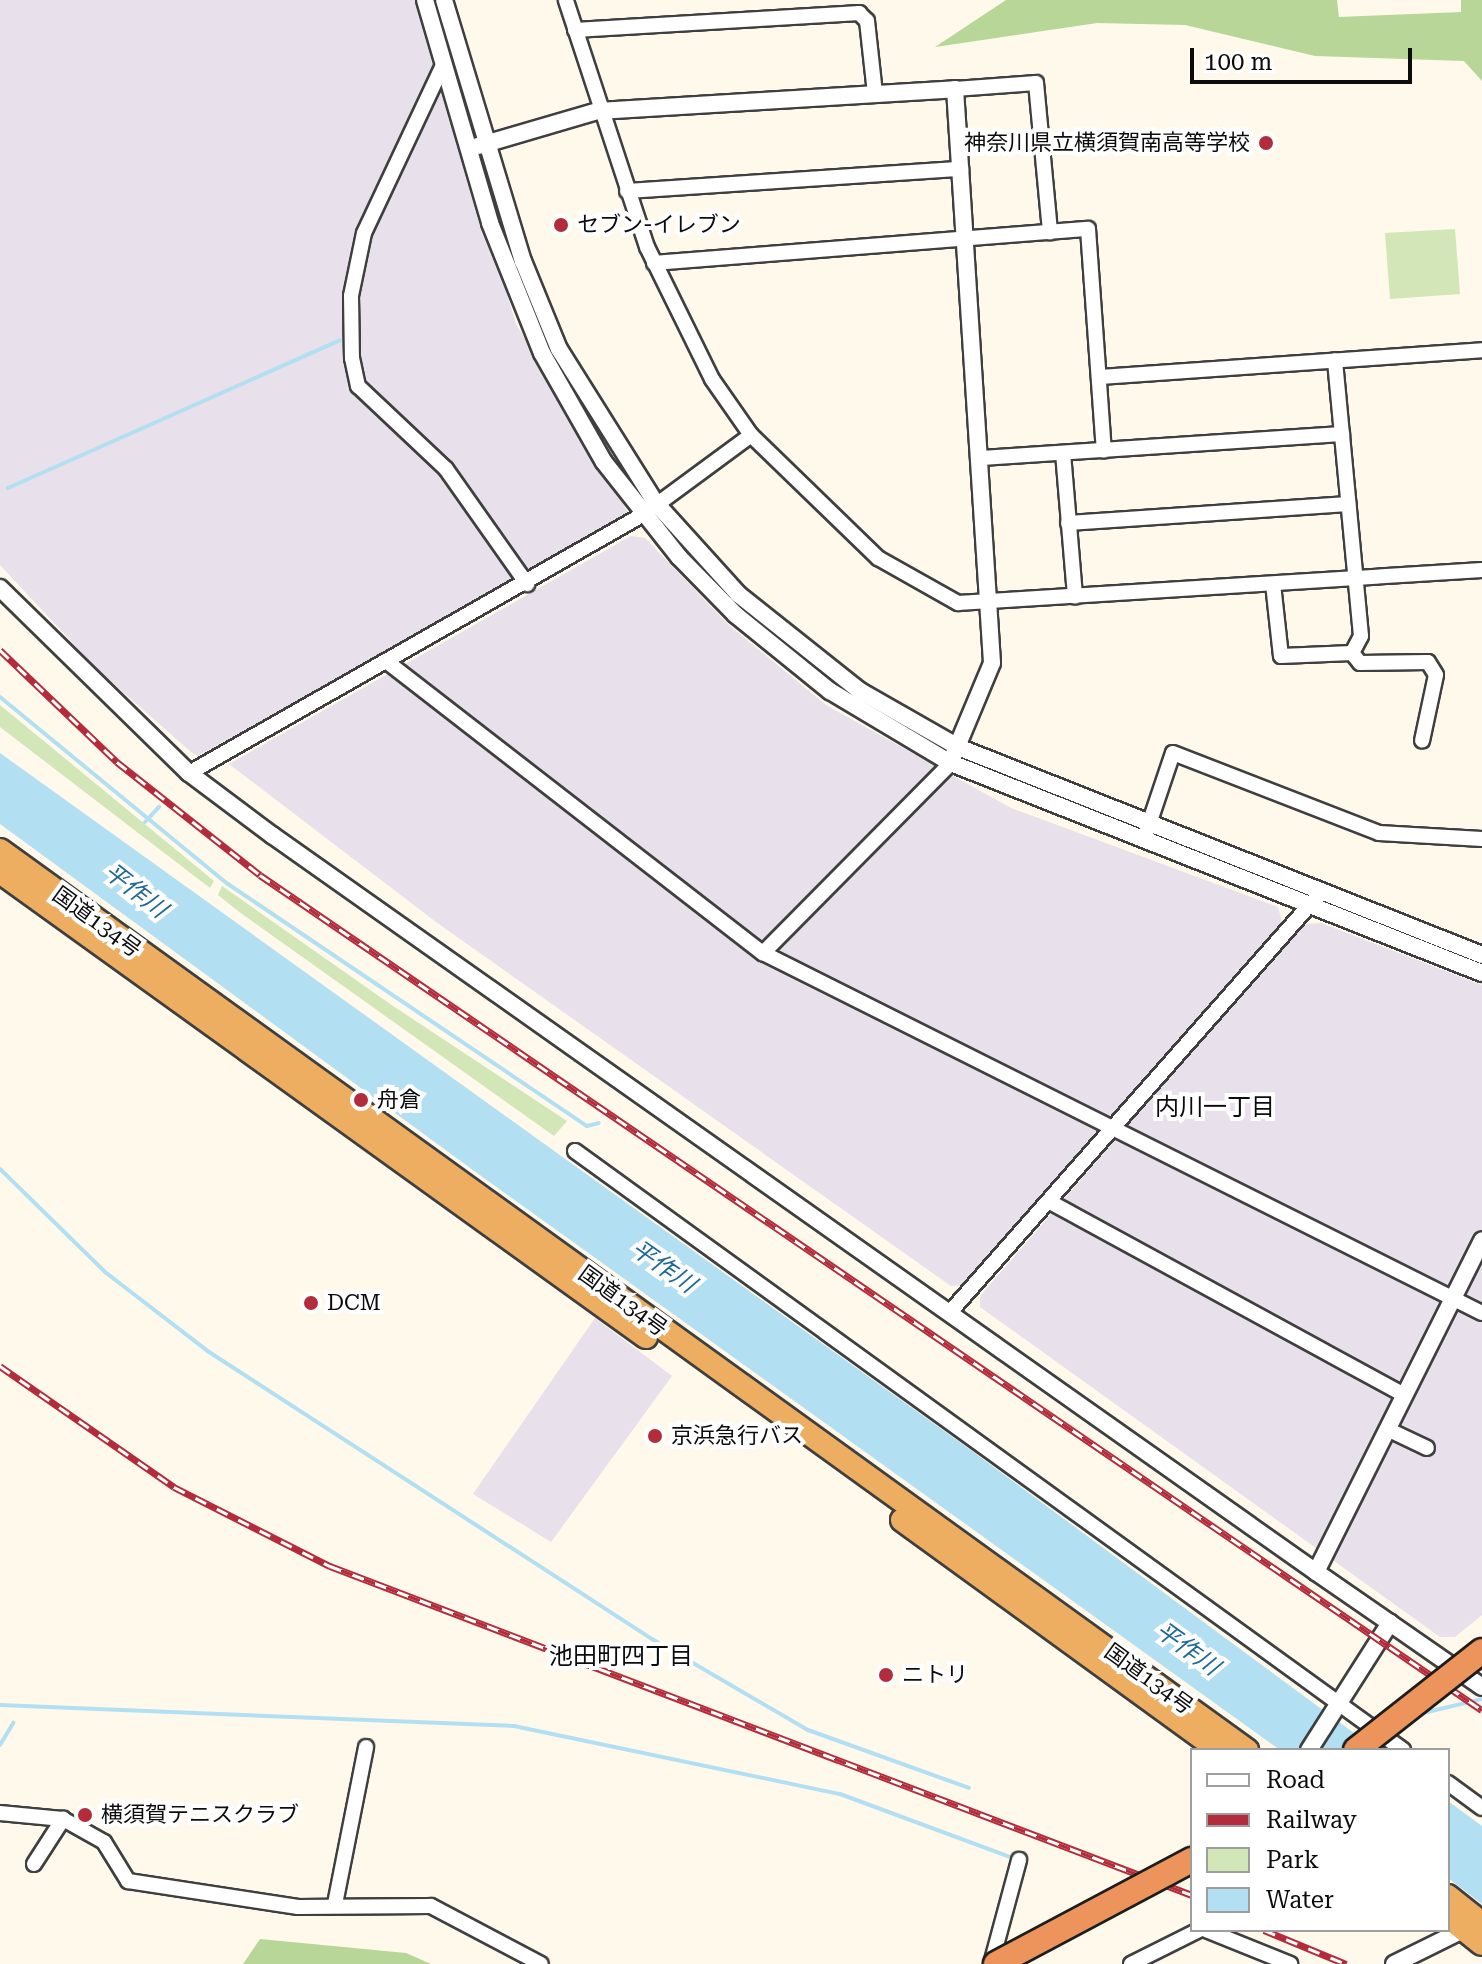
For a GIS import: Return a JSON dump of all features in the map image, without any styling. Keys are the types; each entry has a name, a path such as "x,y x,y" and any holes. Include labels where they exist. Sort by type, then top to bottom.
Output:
{"highway":[{"name":"国道134号","path":"0,850 1244,1748"},
{"name":"国道134号","path":"0,872 1215,1748"},
{"path":"1359,1748 1482,1651"},
{"path":"1372,1734 1482,1665"},
{"path":"994,1964 1190,1861"},
{"path":"1018,1964 1190,1873"},
{"path":"1450,1899 1471,1926"}],"street":[{"path":"427,0 468,149 509,280 542,353 706,586 784,657 951,763 1321,892 1482,955"},
{"path":"444,0 486,143 559,349 650,508 780,631 860,691 958,747 1308,905 1482,973"},
{"path":"566,0 598,111 654,263 712,379 751,435 878,558 958,603 1482,570"},
{"path":"575,30 811,7 859,13 867,21 875,94"},
{"path":"444,63 364,233 351,296 352,358 358,386 446,469 527,584"},
{"path":"468,149 598,111 1036,83 1050,232"},
{"path":"763,953 951,763 992,663 955,89"},
{"path":"627,191 961,169"},
{"path":"654,263 1088,229 1104,450"},
{"path":"1100,377 1482,350"},
{"path":"1335,360 1361,636 1352,653"},
{"path":"981,458 1342,434"},
{"path":"189,773 527,584 650,508 751,435"},
{"path":"1063,453 1075,597"},
{"path":"1068,523 1348,504"},
{"path":"1273,584 1281,656 1352,653"},
{"path":"0,588 189,773 1482,1687"},
{"path":"1352,653 1360,663 1428,662 1436,675 1422,741"},
{"path":"386,661 763,953 1482,1313"},
{"path":"1146,833 1173,753 1379,833 1482,839"},
{"path":"951,1311 1052,1203 1321,892"},
{"path":"575,1151 1372,1734 1399,1748"},
{"path":"1052,1203 1404,1395"},
{"path":"1316,1572 1482,1240"},
{"path":"1387,1429 1427,1448"},
{"path":"1310,1748 1339,1710 1390,1623"},
{"path":"335,1904 366,1747"},
{"path":"1450,1784 1482,1808"},
{"path":"0,1813 40,1811 63,1819 104,1842 128,1881 298,1907 335,1904 431,1906 541,1964"},
{"path":"34,1864 63,1819"},
{"path":"994,1964 1019,1860"},
{"path":"1394,1964 1471,1926"},
{"path":"1131,1964 1195,1932"},
{"path":"1211,1932 1290,1964"}],"shaded area":[{"path":"0,0 418,0 516,324 630,516 198,756 191,752 98,670 0,565"},
{"path":"631,536 645,538 730,626 826,705 1011,808 1278,907 1282,922 963,1285 951,1286 436,922 229,764"},
{"path":"1321,923 1482,985 1482,1615 1455,1637 1440,1637 980,1307 980,1296 1302,924"},
{"path":"595,1318 672,1376 551,1542 473,1494"}],"green space":[{"path":"1006,0 1337,0 1339,17 1461,12 1461,0 1482,0 1482,81 1464,61 1315,56 1185,25 1097,23 935,47"},
{"path":"1455,229 1460,294 1390,299 1385,233"},
{"path":"0,705 214,881 210,888 0,727"},
{"path":"222,886 393,1006 567,1121 554,1136 242,914 218,895"},
{"path":"260,1939 406,1953 431,1964 243,1964"}],"water":[{"name":"平作川","path":"0,753 972,1451 1374,1748 1277,1748 477,1173 0,824"},
{"path":"1450,1802 1482,1826 1482,1904 1450,1880"}],"waterway":[{"path":"8,488 340,340"},
{"path":"0,697 228,884 587,1126 599,1123"},
{"path":"145,822 159,807"},
{"path":"0,1169 105,1272 209,1352 652,1639 808,1730 969,1788"},
{"path":"1419,1714 1482,1699"},
{"path":"0,1705 514,1726 840,1794 1010,1857"},
{"path":"0,1745 13,1723"}],"railway":[{"path":"0,650 117,762 260,875 1482,1710"},
{"path":"0,1366 174,1487 330,1566 1190,1894"},
{"path":"1269,1932 1346,1964"}],"place":[{"name":"神奈川県立横須賀南高等学校","path":"1266,143"},
{"name":"セブン-イレブン","path":"561,225"},
{"name":"舟倉","path":"361,1100"},
{"name":"DCM","path":"311,1303"},
{"name":"京浜急行バス","path":"655,1436"},
{"name":"ニトリ","path":"886,1675"},
{"name":"横須賀テニスクラブ","path":"85,1815"}],"district":[{"name":"内川一丁目","path":"1215,1108"},
{"name":"池田町四丁目","path":"621,1657"}]}
